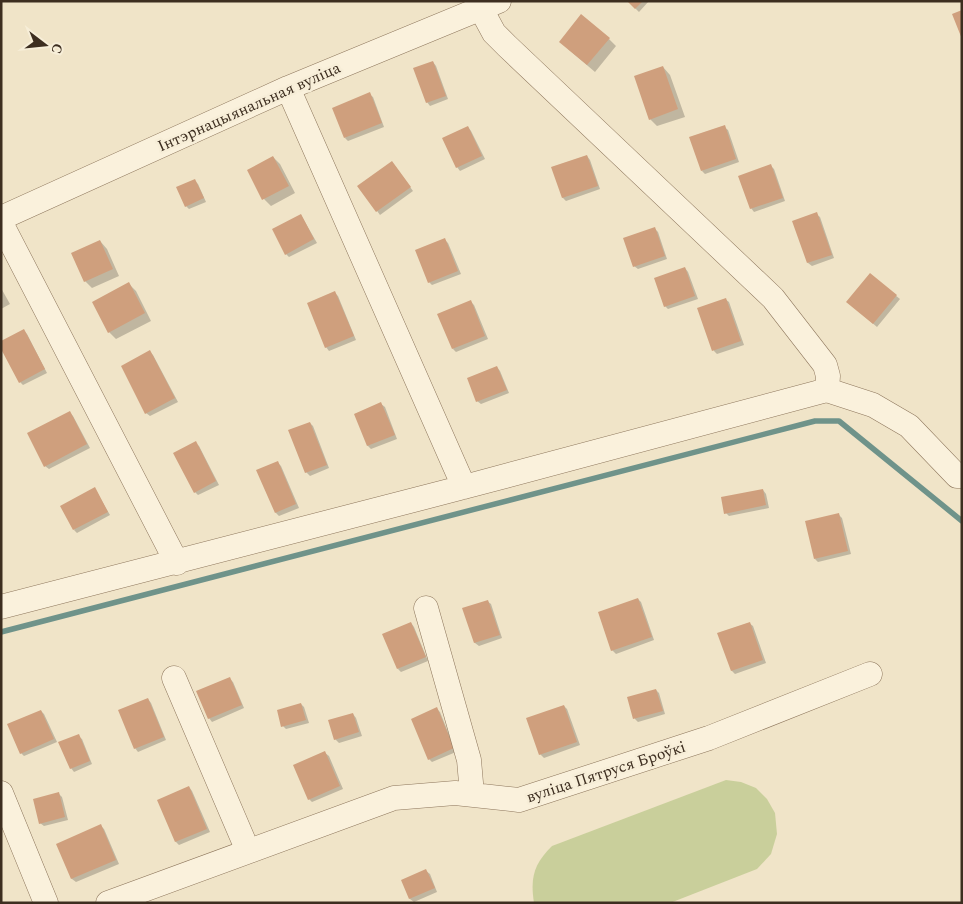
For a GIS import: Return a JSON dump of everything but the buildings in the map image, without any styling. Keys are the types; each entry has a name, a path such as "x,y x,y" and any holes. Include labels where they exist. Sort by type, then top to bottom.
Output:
{"street":[{"name":"Інтэрнацыянальная вуліца","path":"1,218 288,88 490,5"},
{"path":"490,5 494,33 773,298 825,365 828,376 827,390"},
{"path":"288,88 464,487"},
{"path":"1,224 177,562"},
{"path":"1,607 464,487 827,390 873,405 909,426 957,476 962,476"},
{"path":"426,608 469,760 472,794"},
{"name":"вуліца Пятруся Броўкі","path":"108,903 394,798 455,792 519,800 709,738 870,674"},
{"path":"174,678 248,851"},
{"path":"1,794 46,903"}],"green space":[{"path":"726,780 741,782 756,788 767,799 775,813 777,834 771,854 757,869 670,903 534,903 533,878 537,865 552,846"}],"waterway":[{"path":"1,632 815,421 839,421 962,521"}]}
